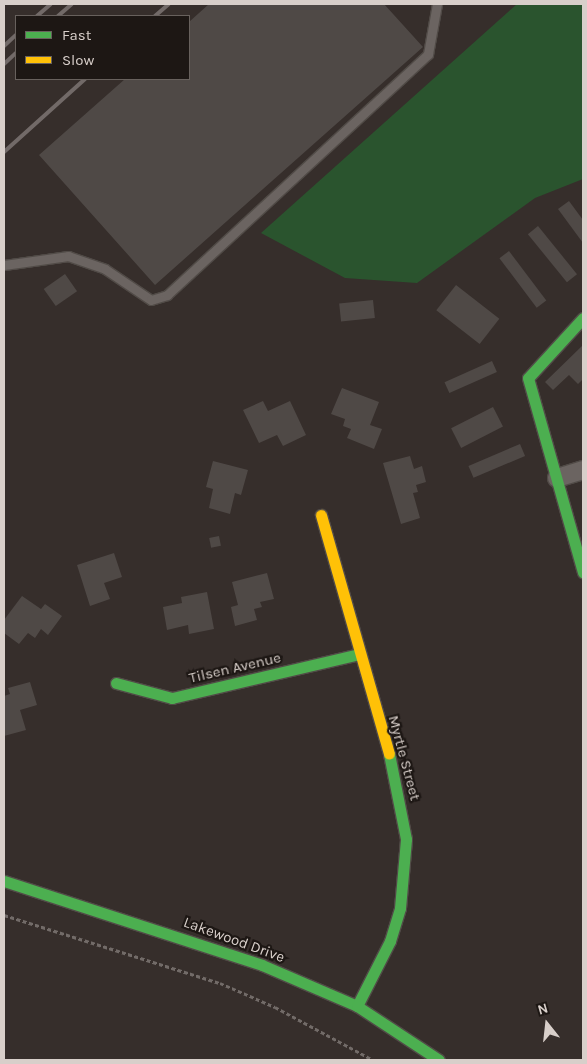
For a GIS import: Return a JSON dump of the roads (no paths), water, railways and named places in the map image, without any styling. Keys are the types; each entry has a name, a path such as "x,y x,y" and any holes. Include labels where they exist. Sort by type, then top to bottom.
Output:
{"street":[{"path":"583,318 528,378 583,572"},
{"path":"557,478 583,470"},
{"name":"Myrtle Street","path":"320,515 400,796 406,839 400,908 390,941 357,1006"},
{"name":"Tilsen Avenue","path":"116,684 172,698 360,654"},
{"name":"Lakewood Drive","path":"4,881 262,965 357,1006 439,1060"}],"lane":[{"path":"4,265 68,256 105,269 151,300 167,295 428,54 437,4"}],"railway":[{"path":"38,15 51,4"},
{"path":"59,15 72,4"},
{"path":"156,15 169,4"},
{"path":"4,46 15,36"},
{"path":"4,64 15,54"},
{"path":"4,152 84,80"}]}
